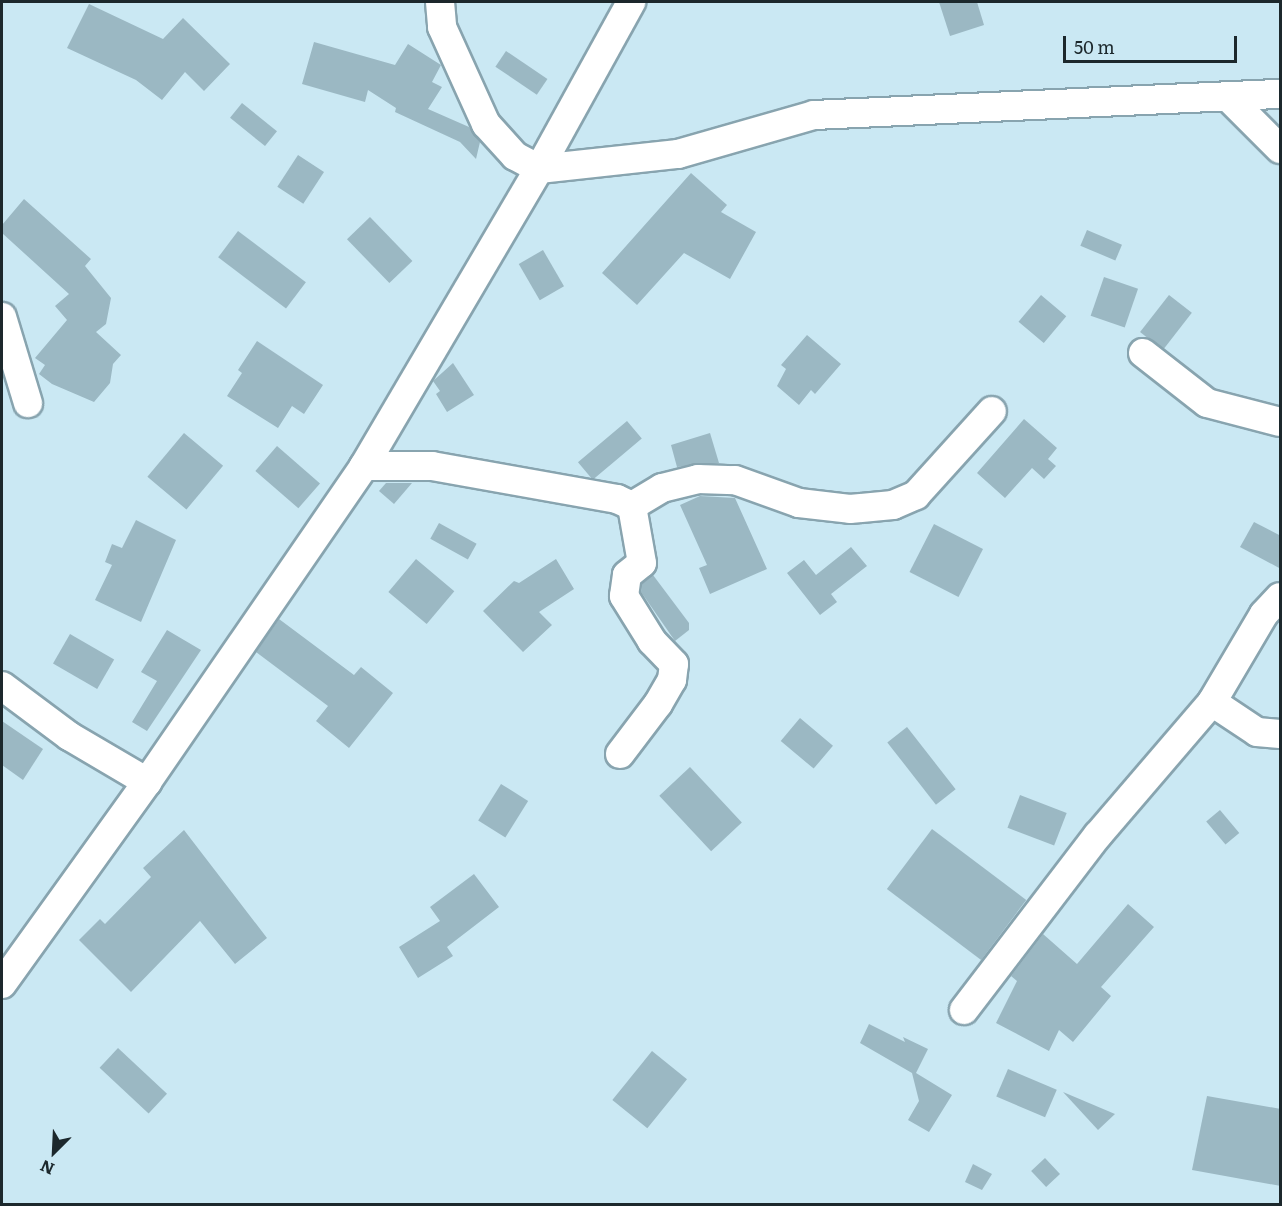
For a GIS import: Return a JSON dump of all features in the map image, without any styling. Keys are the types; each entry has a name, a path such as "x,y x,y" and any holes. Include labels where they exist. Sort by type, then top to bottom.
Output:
{"street":[{"path":"440,2 442,27 486,124 515,156 539,169 678,154 814,115 971,105 1229,98 1281,94"},
{"path":"2,984 147,782 364,466 539,169 631,2"},
{"path":"1229,98 1281,148"},
{"path":"2,317 28,403"},
{"path":"1143,353 1208,403 1281,423"},
{"path":"632,506 662,488 698,479 735,480 800,503 850,509 893,505 916,495 992,411"},
{"path":"364,466 432,466 617,499 632,506"},
{"path":"620,754 658,704 672,680 674,664 652,642 624,596 627,575 642,563 632,506"},
{"path":"964,1010 1098,835 1212,702 1275,613"},
{"path":"2,686 69,736 147,782"},
{"path":"1212,702 1257,732 1281,734"}],"building":[{"path":"939,2 977,2 984,25 950,36"},
{"path":"89,4 163,39 183,18 230,64 204,91 185,72 162,100 136,80 67,48"},
{"path":"314,42 395,65 408,44 441,65 432,82 442,87 428,109 469,127 480,142 476,159 460,142 395,112 396,108 368,90 365,102 302,84"},
{"path":"506,51 547,79 537,95 495,67"},
{"path":"242,103 277,131 265,146 230,118"},
{"path":"298,155 324,172 303,204 277,187"},
{"path":"691,173 727,205 721,212 756,232 730,279 684,253 637,305 602,273"},
{"path":"24,199 91,259 85,266 111,298 106,324 96,332 121,355 113,364 110,383 94,402 52,384 39,374 45,365 35,358 67,320 55,306 69,294 2,233 2,225"},
{"path":"370,217 412,261 389,283 347,239"},
{"path":"1087,230 1122,245 1115,260 1080,246"},
{"path":"238,231 306,282 286,309 218,257"},
{"path":"543,250 564,286 540,300 519,264"},
{"path":"1104,277 1138,289 1125,327 1091,316"},
{"path":"1041,295 1066,316 1044,343 1019,322"},
{"path":"1169,295 1192,313 1163,350 1140,332"},
{"path":"807,335 841,364 815,394 811,390 799,405 777,386 786,369 781,365"},
{"path":"257,341 323,385 304,414 292,406 278,428 227,396 242,373 238,370"},
{"path":"453,363 474,395 447,412 436,394 440,391 433,381"},
{"path":"1024,419 1057,448 1048,459 1056,466 1044,479 1032,468 1005,498 977,473"},
{"path":"627,421 642,439 593,480 578,462"},
{"path":"184,433 223,466 186,509 147,477"},
{"path":"710,433 719,463 677,467 671,445"},
{"path":"277,446 320,483 298,508 255,471"},
{"path":"386,483 412,483 394,504 379,491"},
{"path":"700,496 735,498 767,569 710,594 699,568 707,565 680,505"},
{"path":"136,520 176,540 141,622 95,600 112,565 105,562 112,544 122,548"},
{"path":"1254,522 1281,536 1281,569 1240,547"},
{"path":"439,523 477,544 468,560 430,539"},
{"path":"934,524 983,549 958,597 909,572"},
{"path":"851,547 867,566 831,594 837,602 820,615 787,573 804,560 816,575"},
{"path":"416,559 454,591 427,624 388,592"},
{"path":"556,559 574,589 539,612 552,625 523,652 483,611 514,581 519,583"},
{"path":"653,575 689,623 689,630 675,641 641,592 642,584"},
{"path":"279,619 354,675 361,667 393,693 349,748 316,721 328,706 256,652"},
{"path":"167,630 201,650 147,731 132,722 157,681 141,672"},
{"path":"70,634 114,660 97,689 53,663"},
{"path":"800,718 833,746 814,769 781,741"},
{"path":"2,721 43,749 23,780 2,765"},
{"path":"907,727 956,789 936,805 887,742"},
{"path":"690,767 742,823 711,851 659,796"},
{"path":"501,784 528,801 505,837 478,820"},
{"path":"1020,795 1067,813 1054,846 1007,828"},
{"path":"1220,810 1239,833 1225,845 1206,822"},
{"path":"932,829 1026,900 981,960 887,889"},
{"path":"184,830 267,938 235,964 200,921 131,992 79,940 100,919 105,924 151,877 143,868"},
{"path":"474,874 499,907 447,947 453,956 418,978 399,947 440,921 430,907"},
{"path":"1128,904 1154,927 1101,987 1111,996 1073,1042 1059,1030 1049,1051 996,1023 1017,981 1011,976 1043,934 1077,964"},
{"path":"869,1024 905,1042 903,1037 928,1049 916,1073 952,1095 929,1132 908,1120 919,1101 912,1073 860,1043"},
{"path":"118,1048 167,1094 149,1113 100,1068"},
{"path":"652,1051 687,1079 647,1128 612,1100"},
{"path":"1008,1069 1057,1090 1045,1117 996,1097"},
{"path":"1063,1092 1115,1114 1098,1130"},
{"path":"1207,1096 1281,1109 1281,1186 1192,1170"},
{"path":"1045,1158 1060,1174 1046,1187 1031,1171"},
{"path":"973,1164 992,1174 982,1190 965,1182"}]}
